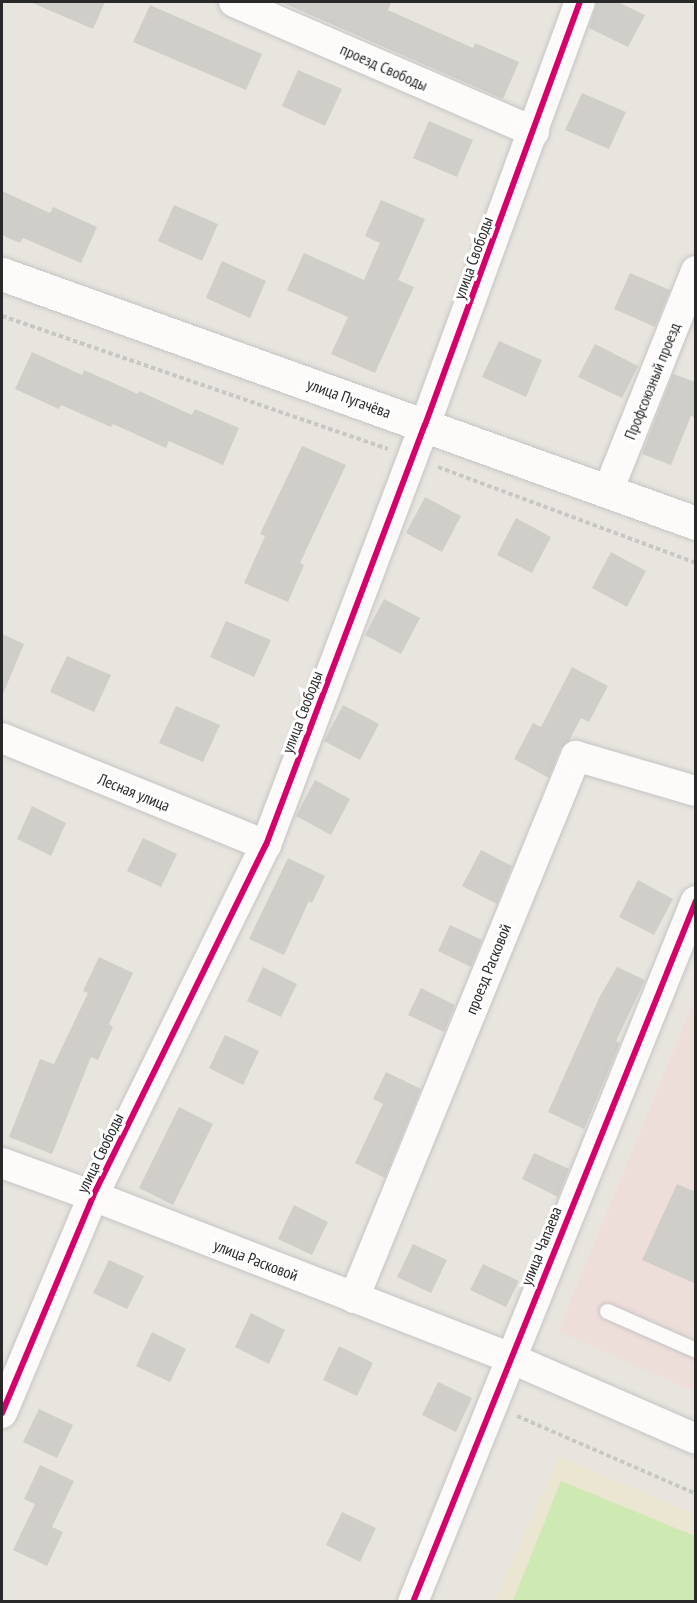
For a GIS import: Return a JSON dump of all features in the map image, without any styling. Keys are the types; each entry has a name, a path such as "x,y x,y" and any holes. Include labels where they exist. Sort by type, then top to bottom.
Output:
{"main road":[{"name":"улица Пугачёва","path":"2,274 696,523"}],"street":[{"name":"проезд Свободы","path":"234,2 534,132"},
{"name":"улица Свободы","path":"2,1413 93,1196 266,845 425,425 580,2"},
{"name":"Профсоюзный проезд","path":"608,491 696,272"},
{"name":"Лесная улица","path":"2,738 266,845"},
{"name":"проезд Расковой","path":"354,1298 576,756 696,791"},
{"name":"улица Чапаева","path":"412,1602 696,901"},
{"name":"улица Расковой","path":"2,1163 93,1196 510,1358 696,1439"}],"lane":[{"path":"607,1311 696,1350"}],"path":[{"path":"2,316 412,458 696,563"},
{"path":"492,1405 696,1494"}],"shaded area":[{"path":"695,998 695,1392 558,1331"},
{"path":"559,1457 695,1514 695,1601 494,1602"}],"green space":[{"path":"561,1481 695,1536 695,1601 513,1601"}],"building":[{"path":"30,2 105,2 93,29"},
{"path":"281,2 391,2 388,10 473,48 475,43 519,62 503,99"},
{"path":"597,2 618,2 645,15 628,47 589,28"},
{"path":"150,5 262,54 246,90 133,42"},
{"path":"298,70 342,89 325,126 282,106"},
{"path":"582,93 626,112 609,149 565,130"},
{"path":"429,121 473,140 457,177 413,158"},
{"path":"2,191 50,213 53,207 97,227 81,263 23,238 20,243 2,235"},
{"path":"381,200 425,219 398,280 414,287 375,373 331,354 348,317 287,290 304,253 364,280 380,243 365,236"},
{"path":"174,205 218,224 202,261 158,241"},
{"path":"222,261 266,281 250,318 206,298"},
{"path":"630,273 670,290 655,327 614,309"},
{"path":"499,341 542,360 526,397 482,377"},
{"path":"595,344 638,366 622,398 578,377"},
{"path":"32,352 82,375 84,370 192,415 195,409 239,428 223,465 169,441 166,448 113,424 111,427 61,405 59,409 15,389"},
{"path":"673,374 696,382 696,418 691,416 671,465 642,454"},
{"path":"302,446 346,465 300,563 304,565 288,602 244,583 265,536 260,534"},
{"path":"425,497 461,516 442,552 406,533"},
{"path":"516,518 551,537 532,573 497,555"},
{"path":"611,552 646,571 627,607 592,588"},
{"path":"384,599 420,618 401,654 365,635"},
{"path":"226,621 271,640 254,677 210,657"},
{"path":"2,634 24,644 2,696"},
{"path":"67,656 111,675 94,712 50,692"},
{"path":"572,667 608,686 589,722 581,718 569,741 560,749 549,778 514,759 533,723 541,727"},
{"path":"343,705 379,724 360,760 324,741"},
{"path":"176,706 220,725 203,762 159,743"},
{"path":"315,780 350,799 331,835 296,816"},
{"path":"32,806 66,823 51,856 17,839"},
{"path":"143,838 177,854 161,887 127,871"},
{"path":"481,850 512,866 497,904 462,886"},
{"path":"288,858 325,876 312,903 309,901 284,955 249,939"},
{"path":"638,880 673,899 654,935 619,917"},
{"path":"450,925 482,940 471,967 438,951"},
{"path":"99,957 133,973 109,1024 113,1027 98,1060 91,1057 52,1154 9,1137 40,1059 54,1064 88,993 83,991"},
{"path":"263,967 297,984 281,1017 247,1001"},
{"path":"617,967 645,980 616,1041 620,1043 584,1129 548,1112 600,996"},
{"path":"421,988 455,1005 444,1032 408,1015"},
{"path":"225,1035 259,1051 243,1085 209,1068"},
{"path":"386,1072 421,1089 385,1178 355,1163 383,1104 373,1099"},
{"path":"179,1107 213,1124 173,1205 139,1188"},
{"path":"534,1153 569,1169 558,1197 522,1179"},
{"path":"677,1184 696,1192 696,1284 642,1260"},
{"path":"294,1205 328,1222 312,1255 278,1239"},
{"path":"413,1244 447,1260 431,1293 397,1277"},
{"path":"109,1260 144,1276 127,1309 93,1293"},
{"path":"483,1264 519,1281 506,1307 470,1290"},
{"path":"251,1313 285,1330 269,1364 235,1347"},
{"path":"152,1332 186,1349 170,1382 136,1366"},
{"path":"339,1346 373,1363 357,1396 323,1380"},
{"path":"438,1382 472,1398 456,1432 422,1415"},
{"path":"39,1409 73,1425 57,1458 23,1442"},
{"path":"40,1465 74,1481 52,1527 63,1532 47,1566 13,1550 35,1504 24,1499"},
{"path":"342,1512 376,1528 360,1562 326,1545"}],"cycle path":[{"path":"2,1413 93,1196 266,845 425,425 580,2"},
{"path":"413,1602 696,901"}]}
